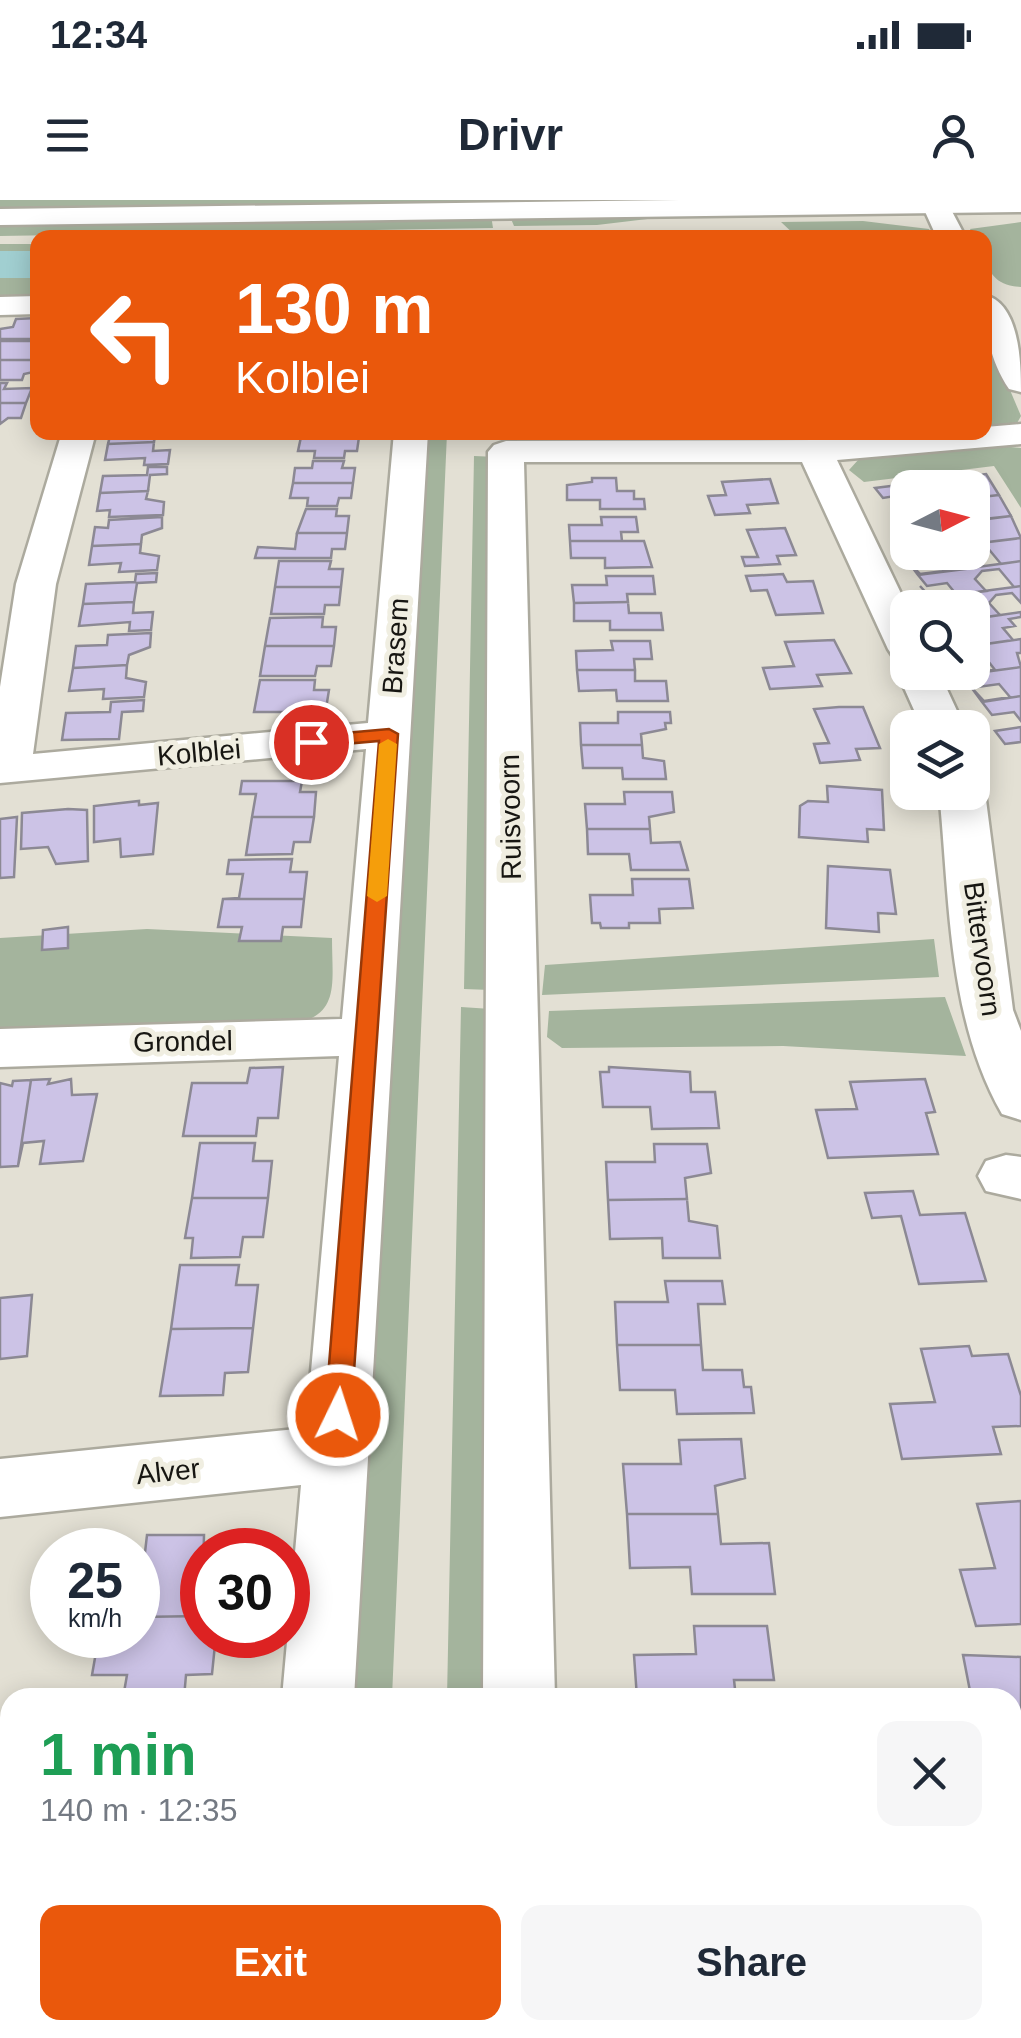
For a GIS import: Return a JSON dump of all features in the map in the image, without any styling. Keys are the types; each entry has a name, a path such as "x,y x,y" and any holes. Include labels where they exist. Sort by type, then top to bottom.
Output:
{"street":[{"path":"936,204 948,230"},
{"path":"0,217 1021,204"},
{"path":"992,298 1021,382"},
{"path":"0,306 30,305"},
{"name":"Ruisvoorn","path":"992,436 1021,434"},
{"name":"Kolblei","path":"77,440 36,584 4,770 389,734"},
{"name":"Brasem","path":"319,1688 411,440"},
{"name":"Ruisvoorn","path":"520,1688 506,452 815,451 948,440"},
{"path":"815,451 890,611"},
{"name":"Bittervoorn","path":"964,810 988,1010 1021,1100"},
{"name":"Grondel","path":"0,1048 366,1037"},
{"name":"Alver","path":"0,1488 336,1453"}],"green space":[{"path":"0,200 733,200 0,210"},
{"path":"509,214 681,215 597,225 514,226"},
{"path":"491,215 493,228 30,230 30,236 0,236 0,222"},
{"path":"863,221 930,230 790,230 781,222"},
{"path":"1021,222 1021,287 1002,282 992,273 992,230 970,229"},
{"path":"0,244 30,244 30,299 0,300"},
{"path":"992,348 1021,416 1016,425 992,427"},
{"path":"423,440 447,440 392,1688 343,1688"},
{"path":"1001,446 1021,448 1021,508 994,466 890,470 890,479 864,482 849,470 859,459"},
{"path":"474,456 497,457 491,990 464,989"},
{"path":"147,929 332,938 329,998 315,1016 281,1026 77,1026 0,1032 0,938"},
{"path":"934,939 939,977 542,995 545,965"},
{"path":"945,997 966,1056 783,1046 562,1048 547,1037 549,1011"},
{"path":"461,1007 491,1009 490,1688 447,1688"}],"water":[{"path":"0,251 30,251 30,278 0,278"}],"building":[{"path":"30,318 30,339 0,339 0,329 13,327 16,319"},
{"path":"0,341 30,341 30,360 0,360"},
{"path":"0,360 30,360 30,373 24,374 22,380 0,380"},
{"path":"0,383 7,383 4,389 30,388 26,403 0,403"},
{"path":"0,403 26,403 21,418 8,418 0,424"},
{"path":"109,440 154,440 154,442 108,444"},
{"path":"300,440 359,440 357,451 345,451 344,458 314,458 315,451 298,451"},
{"path":"154,442 153,451 170,450 168,464 144,465 145,458 105,460 108,444"},
{"path":"313,461 344,461 342,468 355,468 353,483 293,483 295,468 312,468"},
{"path":"148,467 167,467 167,474 150,475 148,491 100,493 103,476 147,475"},
{"path":"592,478 616,478 617,491 634,491 634,499 644,499 645,509 600,509 600,500 567,500 567,485 592,482"},
{"path":"770,479 778,503 747,505 750,513 715,515 708,496 726,495 722,482"},
{"path":"990,480 999,495 990,496"},
{"path":"293,483 353,483 351,498 339,498 337,506 307,506 308,498 290,498"},
{"path":"890,486 890,497 883,498 875,488"},
{"path":"148,491 146,499 164,502 163,515 109,517 110,510 97,511 100,493"},
{"path":"999,495 1011,516 990,518 990,496"},
{"path":"306,509 337,509 336,516 349,516 347,533 297,533"},
{"path":"1011,516 1021,538 990,542 990,519"},
{"path":"162,517 162,528 142,535 141,544 92,546 95,527 108,528 109,520"},
{"path":"601,517 636,517 638,532 621,532 622,541 570,541 569,525 602,525"},
{"path":"785,528 796,555 777,556 780,564 745,566 742,557 758,557 747,530"},
{"path":"297,533 347,533 345,549 332,549 331,558 255,558 258,547 295,549"},
{"path":"1021,538 1021,561 1001,564 990,551 990,542"},
{"path":"570,541 644,541 652,567 605,568 605,558 571,558"},
{"path":"141,544 140,553 159,556 157,570 119,572 121,563 89,565 92,546"},
{"path":"279,561 331,561 329,569 343,569 341,587 275,587"},
{"path":"1021,561 1021,586 1014,587 999,569 982,571 975,579 985,590 953,590 947,583 927,586 918,575 990,570 990,565"},
{"path":"157,573 156,582 137,583 134,602 83,604 86,584 135,582 136,574"},
{"path":"783,574 787,582 813,581 823,613 776,615 767,590 751,591 746,576"},
{"path":"606,576 653,576 655,594 627,594 628,602 574,603 572,585 607,585"},
{"path":"1021,586 1021,603 1012,593 996,595 990,602 990,590"},
{"path":"275,587 341,587 339,605 325,605 324,614 271,614"},
{"path":"134,602 133,613 153,612 151,630 129,631 130,622 79,626 83,604"},
{"path":"628,602 629,613 661,613 663,630 610,630 610,621 574,621 574,603"},
{"path":"1021,612 1021,617 1009,619 1015,626 1003,628 1013,640 990,643 990,616"},
{"path":"323,617 322,627 336,627 334,646 265,646 270,618"},
{"path":"151,633 150,647 129,655 127,665 73,668 76,646 107,645 108,635"},
{"path":"1021,639 1021,653 1017,653 1021,667 990,671 995,670 990,664 990,643"},
{"path":"834,640 851,673 817,675 822,686 770,689 763,668 794,666 785,642"},
{"path":"611,641 650,641 652,659 634,659 635,670 577,670 576,651 613,650"},
{"path":"265,646 334,646 331,666 317,666 315,676 260,676"},
{"path":"127,665 126,678 146,682 144,697 103,699 104,689 69,691 73,668"},
{"path":"1021,667 1021,696 982,702 973,690 984,701 1010,697 999,684 990,685 990,671"},
{"path":"577,670 635,670 635,681 666,681 668,701 617,701 616,690 579,691"},
{"path":"260,680 315,680 314,690 329,690 324,721 298,721 299,712 254,712"},
{"path":"1021,696 1021,721 1014,712 992,715 982,702"},
{"path":"144,700 143,711 122,712 119,739 62,740 66,713 110,712 111,702"},
{"path":"863,707 880,748 856,749 860,760 820,763 814,744 829,743 814,709"},
{"path":"618,712 670,712 671,723 665,723 666,729 641,734 642,745 581,745 580,723 618,723"},
{"path":"1021,727 1021,742 1005,744 995,731"},
{"path":"581,745 642,745 643,758 664,761 666,779 623,779 622,768 583,768"},
{"path":"242,781 302,781 300,792 316,792 314,817 252,817 256,794 240,794"},
{"path":"827,786 882,790 884,830 867,829 868,842 799,837 800,806 808,801 828,802"},
{"path":"624,792 672,792 674,812 649,817 650,829 587,829 585,804 625,804"},
{"path":"139,801 139,805 158,803 153,854 121,857 120,839 94,842 94,806"},
{"path":"87,810 88,861 56,864 48,847 21,849 22,813"},
{"path":"17,817 14,877 0,878 0,819"},
{"path":"252,817 314,817 310,842 294,842 292,854 246,855"},
{"path":"587,829 650,829 651,843 680,842 688,870 631,870 629,854 588,854"},
{"path":"292,859 290,872 307,872 304,899 223,899 239,898 243,874 227,874 229,860"},
{"path":"828,866 890,870 896,914 878,913 879,932 826,928"},
{"path":"632,879 689,879 693,908 659,909 660,923 629,923 629,928 601,928 600,923 592,923 590,895 633,895"},
{"path":"223,899 304,899 301,927 283,927 281,941 239,941 242,927 218,927"},
{"path":"68,927 68,948 42,950 43,930"},
{"path":"283,1067 278,1118 258,1118 256,1136 183,1136 192,1083 247,1083 250,1068"},
{"path":"609,1067 690,1072 691,1092 715,1092 719,1128 652,1129 650,1107 603,1107 600,1072 609,1072"},
{"path":"50,1079 48,1084 71,1079 72,1095 97,1094 83,1161 40,1164 44,1141 23,1143 18,1166 31,1080"},
{"path":"925,1079 935,1112 926,1113 938,1154 828,1158 816,1110 857,1109 850,1082"},
{"path":"31,1080 18,1166 0,1167 0,1083 12,1086 13,1081"},
{"path":"200,1143 255,1143 253,1161 272,1161 268,1198 192,1198"},
{"path":"654,1144 707,1144 711,1173 685,1178 687,1199 608,1200 606,1162 655,1162"},
{"path":"913,1191 920,1215 965,1213 986,1281 919,1284 901,1216 872,1218 865,1193"},
{"path":"192,1198 268,1198 263,1237 243,1237 240,1257 191,1258 193,1238 185,1238"},
{"path":"687,1199 689,1221 717,1226 720,1258 663,1258 662,1238 610,1239 608,1200"},
{"path":"180,1265 239,1265 236,1285 258,1285 253,1328 171,1329"},
{"path":"665,1281 722,1281 725,1304 698,1304 701,1345 617,1345 615,1302 668,1302"},
{"path":"32,1295 27,1356 0,1359 0,1298"},
{"path":"253,1328 248,1372 225,1373 223,1395 160,1396 171,1329"},
{"path":"617,1345 701,1345 703,1370 742,1370 744,1387 751,1387 754,1413 677,1414 675,1390 620,1390"},
{"path":"969,1346 972,1356 1008,1354 1021,1396 1021,1426 993,1427 1001,1454 902,1459 890,1404 935,1402 921,1349"},
{"path":"741,1439 745,1478 715,1486 718,1514 627,1514 623,1464 681,1464 679,1440"},
{"path":"1021,1501 1021,1624 976,1626 960,1570 995,1568 977,1504"},
{"path":"627,1514 718,1514 721,1544 769,1543 775,1594 692,1594 690,1567 630,1568"},
{"path":"160,1535 180,1535 180,1616 160,1617"},
{"path":"180,1616 180,1658 214,1658 212,1674 186,1675 185,1688 125,1688 127,1675 92,1675 95,1658 160,1658 160,1617"},
{"path":"694,1626 767,1626 774,1680 734,1680 735,1688 636,1688 634,1655 696,1654"},
{"path":"963,1655 1021,1657 1021,1688 969,1688"}],"slow traffic":[{"path":"377,896 388,744"}],"route":[{"path":"311,742 389,734 338,1415"}]}
